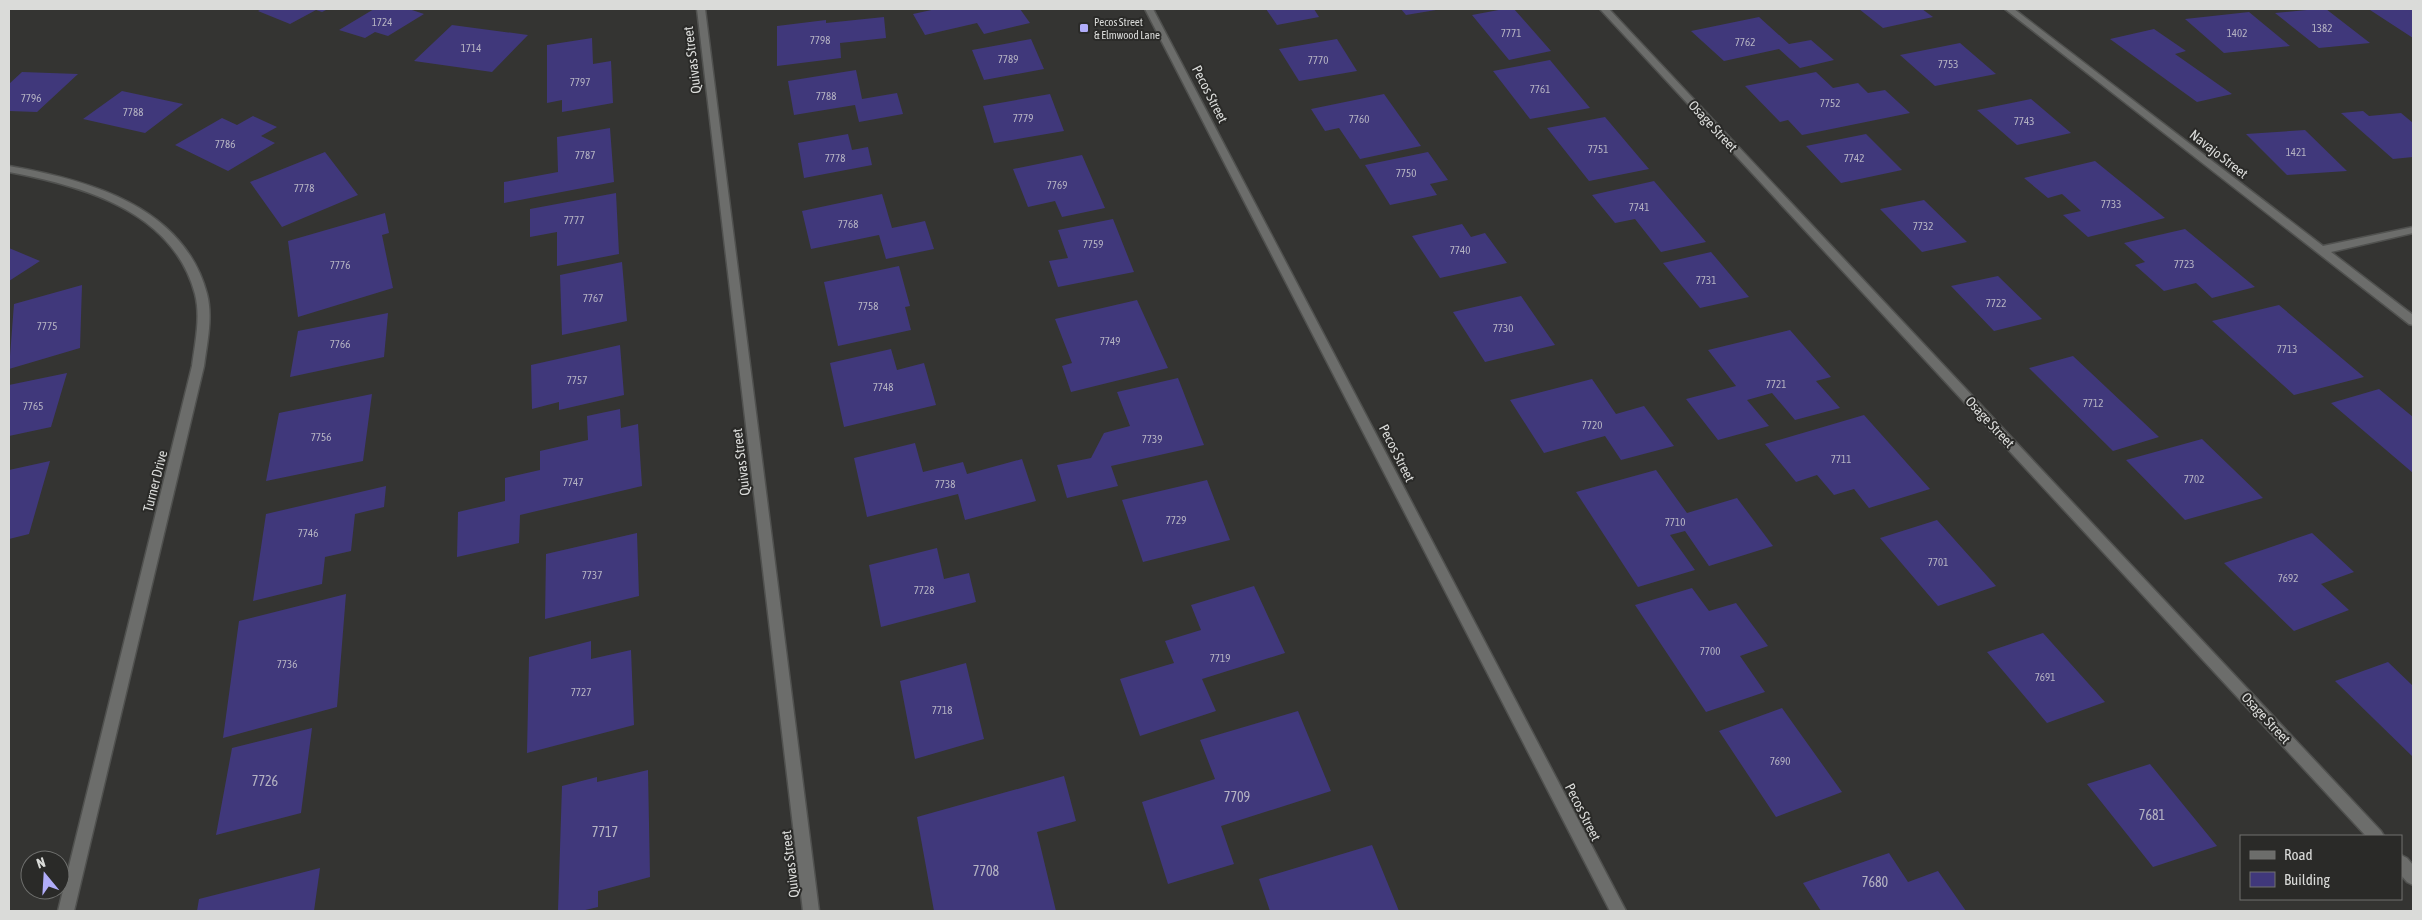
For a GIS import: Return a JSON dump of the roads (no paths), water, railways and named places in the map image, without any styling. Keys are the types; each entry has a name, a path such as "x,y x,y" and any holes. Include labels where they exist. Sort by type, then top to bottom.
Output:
{"street":[{"name":"Quivas Street","path":"701,9 811,911"},
{"name":"Pecos Street","path":"1149,9 1618,911"},
{"name":"Osage Street","path":"1604,9 2375,835"},
{"name":"Navajo Street","path":"2009,9 2413,320"},
{"name":"Turner Drive","path":"9,169 65,180 132,206 175,240 192,267 201,296 203,329 198,366 66,911"},
{"path":"2322,250 2413,230"},
{"path":"2402,864 2413,877"}],"place":[{"name":"Pecos Street & Elmwood Lane","path":"1084,28"}]}
